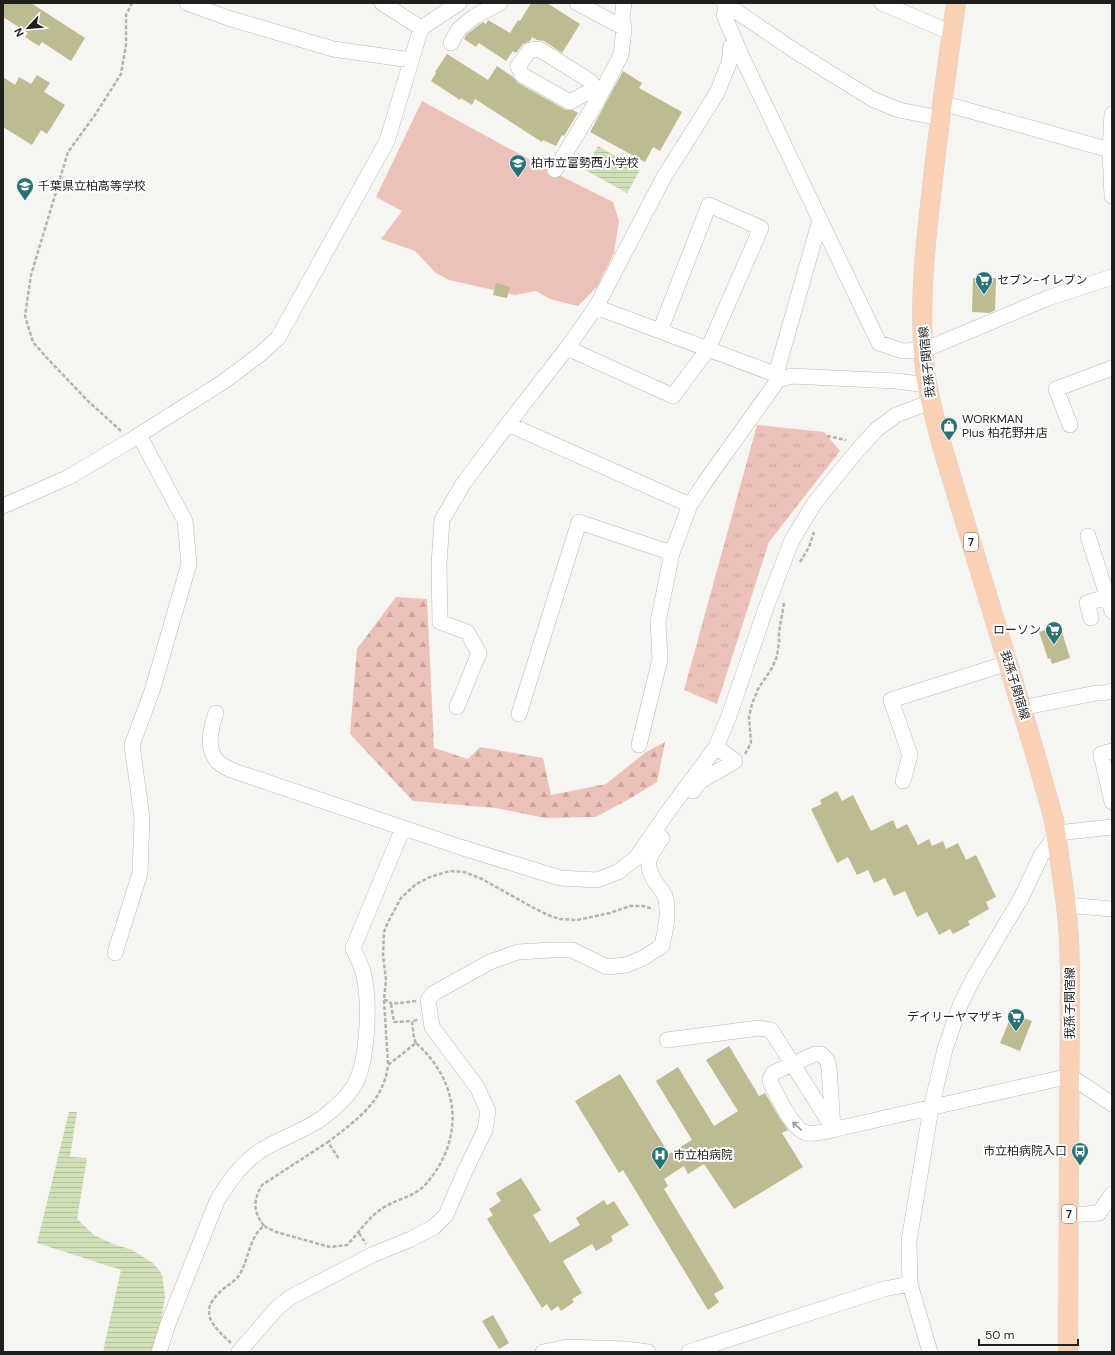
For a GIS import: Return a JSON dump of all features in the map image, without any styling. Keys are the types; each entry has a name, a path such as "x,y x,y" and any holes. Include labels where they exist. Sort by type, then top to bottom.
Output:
{"main road":[{"name":"我孫子関宿線","path":"956,3 941,110 923,277 924,350 929,393 944,453 1022,708 1057,833 1066,905 1070,971 1068,1352"}],"street":[{"path":"188,3 228,18 333,49 411,60"},
{"path":"382,3 420,28"},
{"path":"3,506 69,477 135,438 223,382 258,356 278,338 387,141 420,28 459,3"},
{"path":"451,43 459,29 475,16 500,3"},
{"path":"577,3 624,28"},
{"path":"555,170 599,88 621,55 624,28 622,19 624,3"},
{"path":"882,3 952,33"},
{"path":"1110,150 941,110 899,110 872,99 795,51 726,4 724,15 736,42 879,344 902,351 924,350 1048,298 1112,277"},
{"path":"457,707 479,653 467,632 440,622 439,564 442,520 463,484 568,348 596,307 664,177 717,93 730,63 731,46 736,42"},
{"path":"539,48 599,88 570,102 522,75 518,66 530,50 539,48"},
{"path":"1112,114 1110,150 1112,196"},
{"path":"568,348 673,396 708,349 761,228 709,205 660,331"},
{"path":"639,745 660,659 658,622 672,553 690,505 780,376 820,220"},
{"path":"596,307 780,376 896,381 929,393"},
{"path":"1070,425 1056,389 1112,368"},
{"path":"216,713 209,738 211,750 218,762 232,770 403,828 560,878 597,880 618,872 636,858 716,747 729,716 767,605 792,540 816,501 857,450 876,430 929,393"},
{"path":"508,424 690,505"},
{"path":"115,953 140,873 142,818 132,745 152,691 188,564 185,521 135,438"},
{"path":"519,714 579,522 672,553"},
{"path":"1088,536 1110,604 1087,603 1091,618"},
{"path":"904,781 910,755 891,700 1008,663"},
{"path":"1022,708 1096,692 1103,693 1112,691"},
{"path":"235,1347 291,1297 372,1255 411,1239 434,1227 446,1215 485,1130 488,1111 478,1087 432,1027 428,1000 434,993 490,962 518,952 572,950 607,967 632,963 662,946 667,913 665,896 651,875 648,866 652,853 699,782 735,761 716,747"},
{"path":"1112,751 1101,754 1112,802"},
{"path":"930,1352 910,1284 909,1241 931,1108 945,1049 961,1003 973,979 1021,898 1041,856 1057,833 1112,827"},
{"path":"159,1352 168,1324 217,1201 228,1182 242,1165 261,1151 321,1119 337,1106 354,1086 362,1064 366,1039 368,1010 364,975 353,948 403,828"},
{"path":"1066,905 1112,909"},
{"path":"667,1040 752,1028 771,1030 833,1129"},
{"path":"833,1129 827,1060 821,1054 815,1054 773,1074 770,1079 771,1084 793,1122 807,1134 833,1129 931,1108 1070,1076 1112,1104"},
{"path":"1069,1215 1099,1213 1112,1194"},
{"path":"689,1352 884,1289 910,1284"},
{"path":"544,1352 567,1347 625,1349 648,1352"}],"path":[{"path":"132,3 126,15 126,45 121,74 95,115 68,152 31,275 25,316 33,342 46,357 89,402 135,438"},
{"path":"827,436 846,440"},
{"path":"797,566 809,547 817,526"},
{"path":"735,761 747,751 751,743 749,717 758,689 772,668 777,656 784,602"},
{"path":"388,1065 416,1043 426,1052 439,1070 446,1085 453,1107 453,1123 450,1139 442,1160 425,1185 415,1193 381,1209 346,1245 330,1247 282,1234 264,1226 258,1217 255,1206 256,1195 262,1184 328,1142 355,1122 376,1100 382,1089 388,1073 384,1000 386,980 383,943 384,932 401,898 416,884 430,877 450,871 474,875 532,907 560,919 577,920 610,913 630,906 643,906 667,913"},
{"path":"384,1000 389,1001 391,1004 394,1022 412,1021"},
{"path":"391,1004 428,1000"},
{"path":"328,1142 338,1159"},
{"path":"235,1347 221,1334 209,1318 209,1307 219,1293 232,1283 241,1273 256,1235 264,1226"}],"green space":[{"path":"422,101 545,168 613,202 619,221 614,253 597,287 578,306 550,299 536,291 515,295 449,280 436,273 415,251 381,239 402,211 376,197"},
{"path":"757,425 824,432 840,451 769,542 717,704 684,690"},
{"path":"396,597 427,599 434,748 468,759 480,747 543,758 551,795 606,784 646,752 665,742 657,782 596,817 545,818 496,808 413,801 350,734 357,649"}],"shaded area":[{"path":"598,146 640,170 627,193 585,170"},
{"path":"69,1112 77,1112 70,1157 87,1158 77,1219 94,1235 113,1244 132,1250 153,1263 162,1274 165,1297 156,1352 103,1352 121,1270 37,1243"}],"building":[{"path":"3,3 31,3 85,38 71,61 42,42 39,46 25,37 28,33 3,17"},
{"path":"531,3 547,3 580,24 562,53 544,41 537,40 532,37 530,41 523,44 516,53 513,51 506,61 479,43 476,47 464,39 466,35 480,24 483,22 486,24 488,20 510,33 518,20 520,21"},
{"path":"447,54 488,80 497,66 513,77 518,83 566,110 573,110 578,113 556,146 543,140 542,142 475,99 472,105 461,98 460,100 431,81"},
{"path":"623,71 642,83 639,88 682,112 660,151 653,147 645,162 590,132"},
{"path":"37,75 50,83 44,92 65,105 47,134 41,130 32,145 3,127 3,77 15,85 19,77 31,84"},
{"name":"セブン-イレブン","path":"973,278 996,278 995,310 990,313 972,312"},
{"path":"496,283 510,287 507,298 493,295"},
{"name":"ローソン","path":"1060,625 1070,658 1052,664 1050,658 1048,659 1039,632"},
{"path":"837,791 842,801 853,795 871,831 893,820 897,829 907,824 918,845 929,839 932,846 943,841 946,849 958,843 966,860 976,855 996,897 986,902 989,909 968,921 970,925 953,934 950,929 939,935 927,912 917,917 905,891 894,896 885,878 874,883 868,870 857,875 848,857 837,863 811,809 822,804 820,800"},
{"name":"デイリーヤマザキ","path":"1012,1014 1032,1021 1020,1051 1000,1043"},
{"path":"729,1046 759,1096 765,1093 788,1130 782,1133 803,1167 734,1209 704,1164 688,1174 684,1166 664,1179 668,1186 664,1189 724,1288 714,1294 719,1302 708,1310 623,1170 619,1173 575,1101 620,1074 669,1154 692,1140 656,1081 678,1067 714,1126 738,1111 706,1060"},
{"path":"521,1178 541,1210 533,1215 550,1243 580,1225 576,1218 604,1200 607,1205 614,1201 629,1225 611,1236 613,1241 596,1251 592,1244 563,1261 582,1293 572,1299 574,1302 561,1311 558,1306 551,1311 547,1304 542,1308 487,1219 493,1215 489,1209 501,1201 496,1193"},
{"path":"493,1315 509,1343 499,1349 482,1321"}],"place":[{"name":"柏市立富勢西小学校","path":"518,178"},
{"name":"千葉県立柏高等学校","path":"25,201"},
{"name":"セブン-イレブン","path":"984,295"},
{"name":"WORKMAN Plus 柏花野井店","path":"949,441"},
{"name":"ローソン","path":"1054,645"},
{"name":"デイリーヤマザキ","path":"1016,1032"},
{"name":"市立柏病院入口","path":"1080,1166"},
{"name":"市立柏病院","path":"660,1170"}]}
